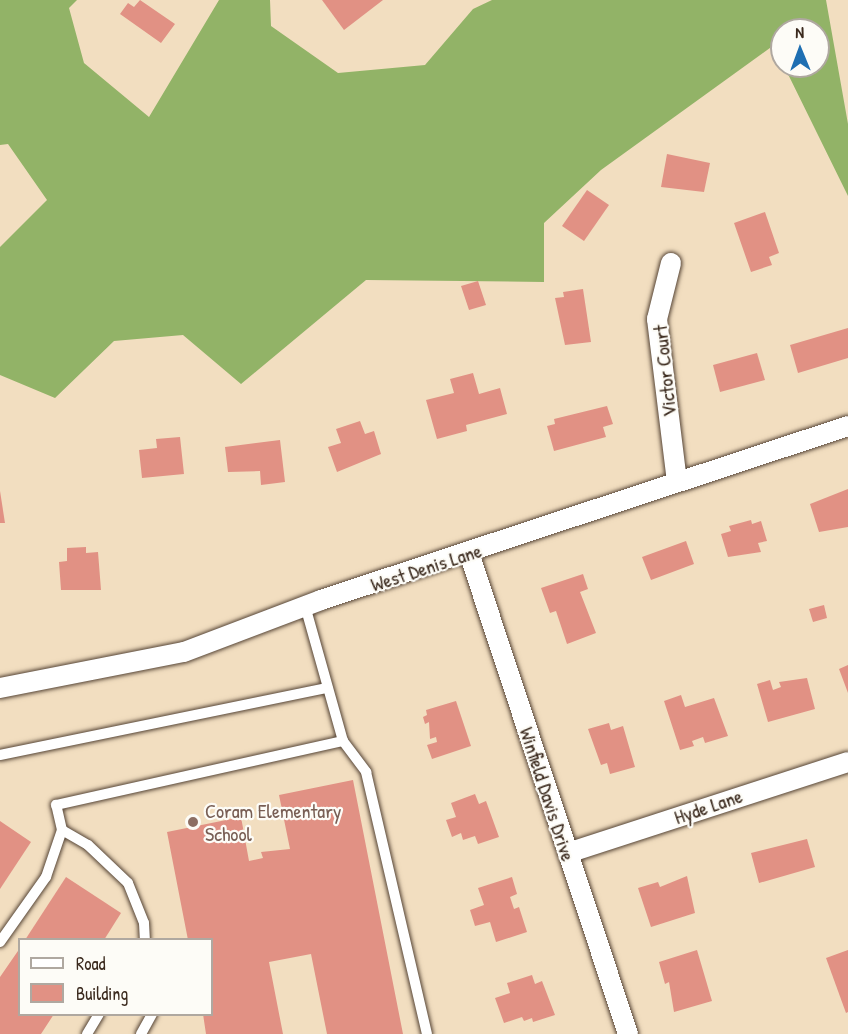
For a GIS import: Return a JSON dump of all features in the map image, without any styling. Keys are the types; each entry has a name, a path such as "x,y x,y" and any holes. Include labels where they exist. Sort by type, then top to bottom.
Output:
{"street":[{"name":"Victor Court","path":"671,263 657,319 677,481"},
{"name":"West Denis Lane","path":"0,688 184,652 305,606 848,426"},
{"name":"Winfield Davis Drive","path":"469,553 628,1034"},
{"name":"Hyde Lane","path":"568,853 848,762"}],"lane":[{"path":"305,606 343,741 366,772 427,1034"},
{"path":"0,755 327,688"},
{"path":"0,942 46,877 62,830 56,805 343,741"},
{"path":"62,830 88,845 128,883 144,923 145,938"},
{"path":"87,1034 98,1016"},
{"path":"141,1034 151,1016"}],"green space":[{"path":"0,0 77,0 69,8 84,63 149,117 219,0 270,0 271,26 338,73 425,65 473,9 492,0 826,0 829,18 770,18 770,48 601,170 544,223 544,282 366,280 241,384 183,335 114,341 55,398 0,375 0,247 47,200 8,144 0,145"},
{"path":"830,23 848,124 848,196 790,78 830,78"}],"building":[{"path":"140,0 175,24 161,43 120,14 128,3 134,7"},
{"path":"322,0 383,0 344,30"},
{"path":"667,154 710,163 704,192 661,187"},
{"path":"587,190 609,205 584,241 562,226"},
{"path":"765,212 779,253 769,257 772,265 751,272 734,223"},
{"path":"478,281 486,305 469,310 461,286"},
{"path":"583,289 591,342 565,345 555,298 564,297 563,292"},
{"path":"848,328 848,358 798,373 790,345"},
{"path":"757,353 765,380 720,392 713,365"},
{"path":"473,373 479,394 500,388 507,414 466,425 467,431 437,439 426,400 454,393 450,379"},
{"path":"607,406 613,424 603,427 606,437 554,451 547,426 555,424 554,419"},
{"path":"360,421 365,434 374,431 381,454 337,472 328,447 341,443 336,429"},
{"path":"180,437 184,474 142,478 139,450 157,448 156,439"},
{"path":"280,440 285,482 261,485 260,471 228,472 225,447"},
{"path":"848,489 848,527 819,532 810,504"},
{"path":"0,491 5,523 0,523"},
{"path":"751,520 752,524 761,521 767,541 758,543 761,552 728,557 721,534 731,531 729,526"},
{"path":"686,541 694,564 651,580 642,557"},
{"path":"86,547 86,553 98,552 101,590 61,590 59,562 67,561 67,548"},
{"path":"583,574 588,589 580,592 596,633 567,644 556,611 550,613 541,588"},
{"path":"824,605 827,618 813,622 809,609"},
{"path":"848,665 848,693 839,669"},
{"path":"807,678 815,709 768,722 757,684 770,680 773,690 781,687 779,682"},
{"path":"681,695 685,707 714,698 728,736 705,743 703,737 692,741 694,746 680,750 664,701"},
{"path":"456,701 471,746 432,759 427,745 437,742 436,737 430,739 429,722 425,724 423,717 427,715 426,710"},
{"path":"609,723 611,730 623,726 635,767 610,774 607,763 601,765 588,729"},
{"path":"353,780 403,1034 327,1034 311,954 269,962 283,1034 206,1034 203,1016 213,1016 213,938 188,938 167,832 241,817 249,861 263,858 261,852 290,849 279,795"},
{"path":"475,794 479,804 486,801 499,837 478,844 475,836 463,840 461,833 452,837 446,820 456,817 451,803"},
{"path":"0,821 31,842 0,889"},
{"path":"807,839 815,867 759,883 751,853"},
{"path":"687,876 695,913 651,927 638,888 658,882 660,887"},
{"path":"66,877 121,913 105,938 26,938"},
{"path":"512,877 517,894 510,897 514,909 519,907 527,932 496,942 490,922 475,926 470,910 484,905 478,888"},
{"path":"697,950 712,1001 674,1012 669,982 665,984 659,962"},
{"path":"848,950 848,1012 846,1013 826,958"},
{"path":"18,951 18,1016 53,1016 41,1034 0,1034 0,977"},
{"path":"532,975 535,984 542,981 555,1015 533,1022 532,1018 524,1021 522,1017 504,1023 495,998 510,993 507,983"}],"place":[{"name":"Coram Elementary School","path":"193,822"}]}
